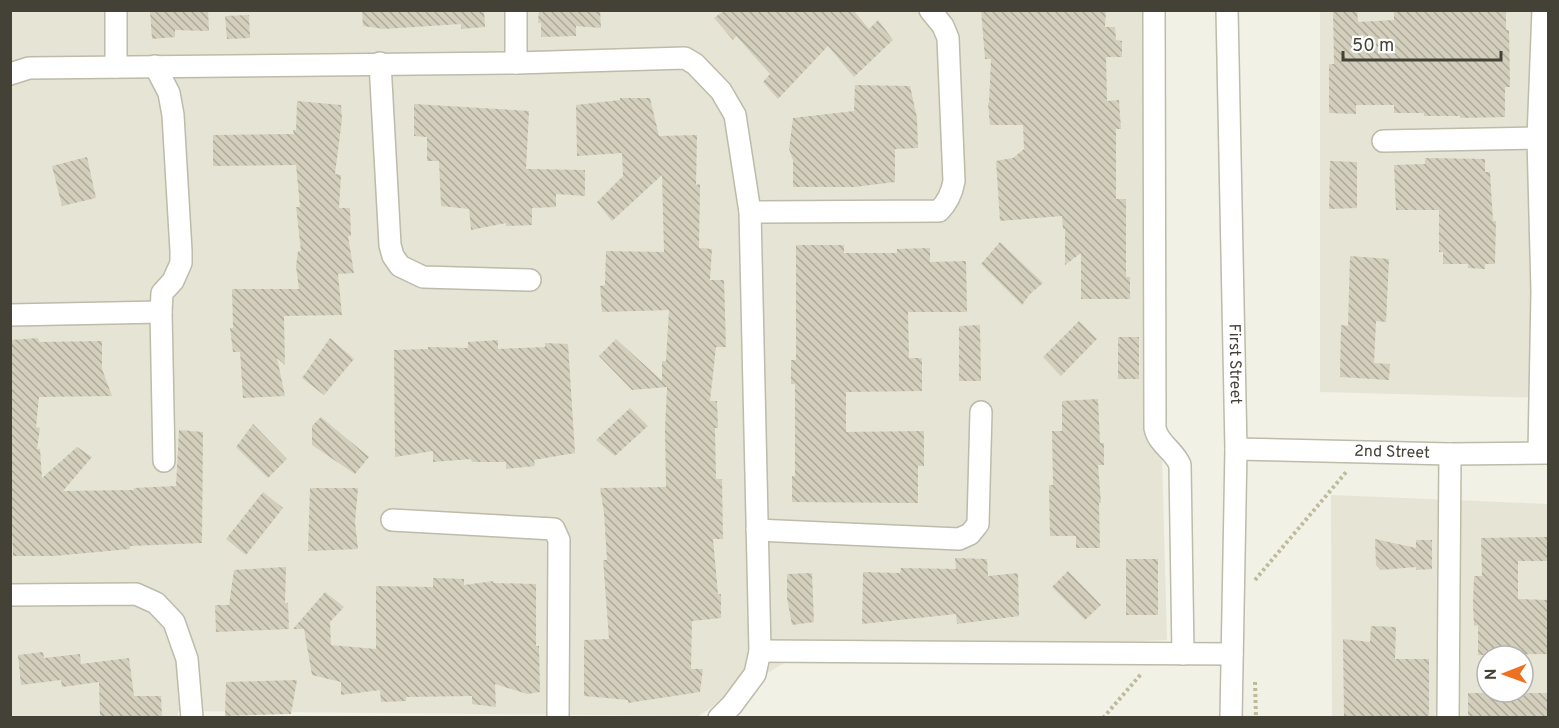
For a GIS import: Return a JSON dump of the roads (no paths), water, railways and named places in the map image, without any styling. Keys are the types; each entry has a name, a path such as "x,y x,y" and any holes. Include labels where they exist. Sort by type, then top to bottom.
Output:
{"street":[{"path":"116,10 116,67"},
{"path":"516,10 516,63"},
{"path":"750,212 939,211 943,208 954,181 948,38 943,26 930,10"},
{"path":"1154,10 1155,428 1160,441 1176,455 1180,465 1183,654"},
{"name":"First Street","path":"1227,10 1236,449 1231,717"},
{"path":"1543,10 1538,138 1545,292 1544,453"},
{"path":"10,74 29,68 516,63 684,58 695,64 721,91 735,115 750,212 760,651 755,674 732,705 719,717"},
{"path":"380,63 390,245 393,256 405,269 423,277 530,280"},
{"path":"155,66 169,93 173,115 181,263 173,281 162,293 164,461"},
{"path":"1383,141 1538,138"},
{"path":"10,315 161,312"},
{"path":"757,530 959,539 970,534 978,524 981,412"},
{"name":"2nd Street","path":"1236,449 1450,454 1544,453"},
{"path":"1448,717 1450,454"},
{"path":"392,520 554,529 559,540 558,717"},
{"path":"10,595 136,594 156,603 174,622 187,659 192,717"},
{"path":"760,651 1232,654"}]}
